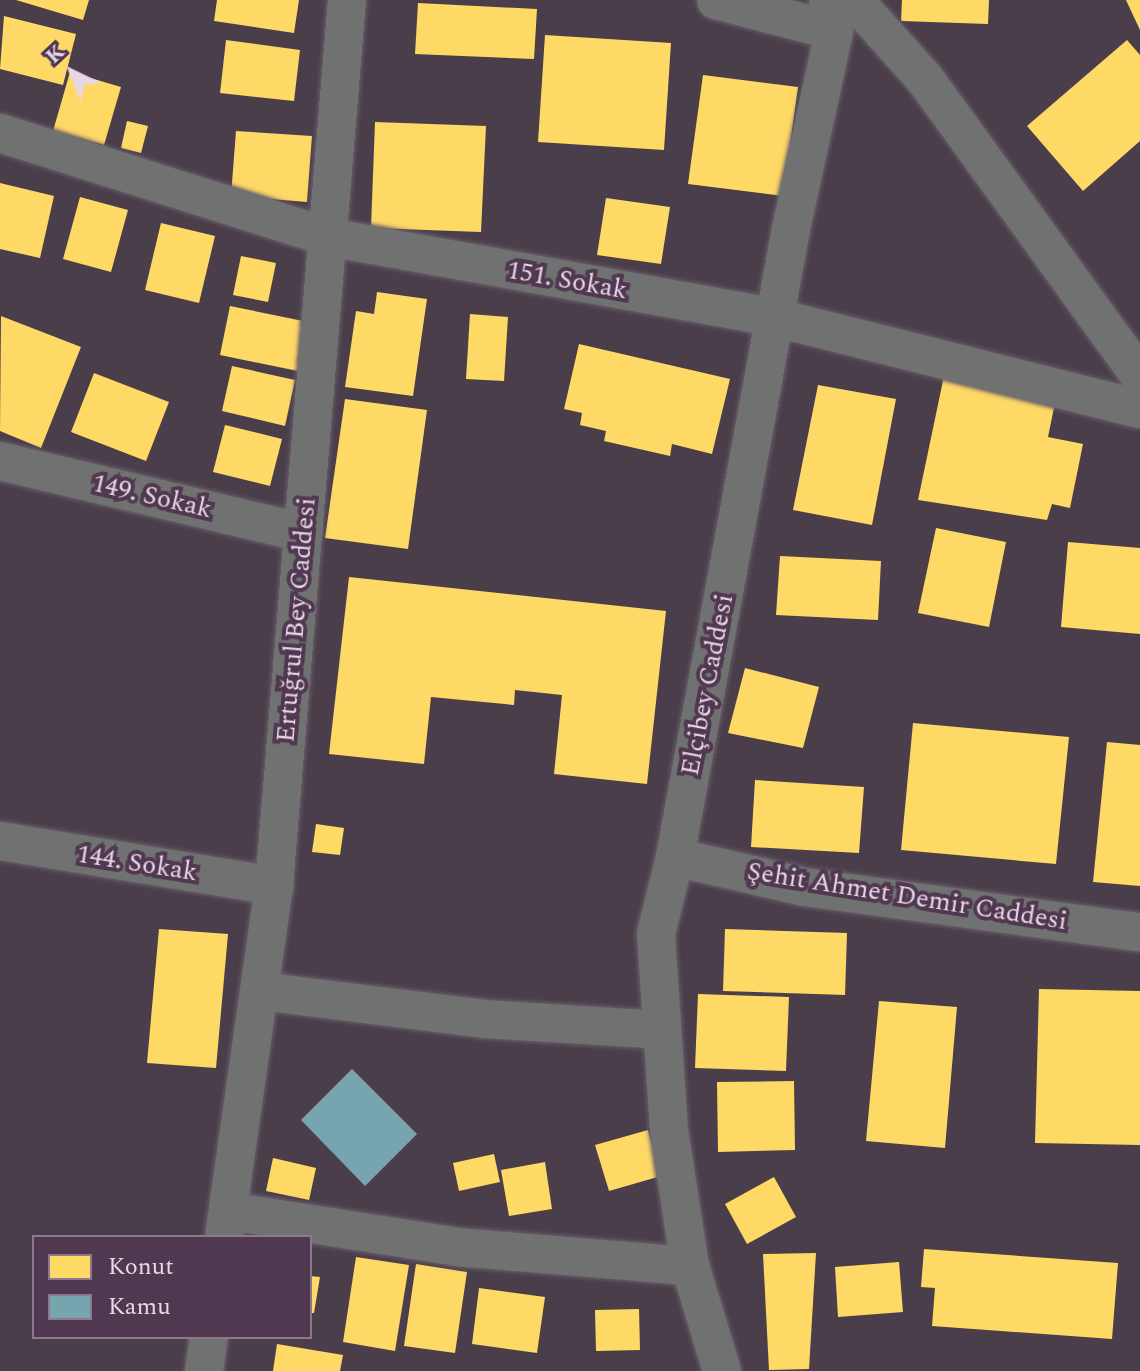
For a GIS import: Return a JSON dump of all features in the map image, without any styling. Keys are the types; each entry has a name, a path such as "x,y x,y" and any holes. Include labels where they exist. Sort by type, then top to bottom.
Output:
{"street":[{"name":"Ertuğrul Bey Caddesi","path":"226,1224 274,886 347,0"},
{"path":"716,0 831,16"},
{"path":"854,0 925,79 1140,376"},
{"name":"Elçibey Caddesi","path":"722,1371 690,1266 669,1130 656,934 675,857 831,16"},
{"name":"151. Sokak","path":"0,133 328,237 777,318 1140,409"},
{"name":"149. Sokak","path":"0,461 304,533"},
{"name":"144. Sokak","path":"0,841 274,886"},
{"name":"Şehit Ahmet Demir Caddesi","path":"675,857 805,887 1140,932"},
{"path":"260,991 484,1019 662,1030"},
{"path":"226,1224 690,1266"},
{"path":"204,1371 209,1339"}],"building: Konut":[{"path":"16,0 89,0 83,20"},
{"path":"217,0 299,0 294,33 214,21"},
{"path":"902,0 989,0 988,24 901,21"},
{"path":"1126,0 1140,0 1140,30"},
{"path":"418,3 537,9 534,59 415,54"},
{"path":"4,16 76,34 63,85 0,69"},
{"path":"545,35 671,43 664,150 538,142"},
{"path":"226,40 300,50 294,101 220,93"},
{"path":"1127,40 1140,55 1140,141 1083,191 1027,126"},
{"path":"70,72 121,87 104,145 53,131"},
{"path":"703,75 798,87 783,196 688,184"},
{"path":"127,121 148,126 141,153 121,148"},
{"path":"375,122 486,126 481,232 371,228"},
{"path":"236,131 312,136 307,202 231,196"},
{"path":"0,183 54,196 40,258 0,249"},
{"path":"80,197 128,210 111,272 63,259"},
{"path":"606,198 670,207 661,264 597,255"},
{"path":"161,223 215,236 199,303 145,290"},
{"path":"241,256 276,263 268,302 233,295"},
{"path":"377,292 427,299 413,396 345,387 356,311 374,314"},
{"path":"230,306 308,322 298,371 220,355"},
{"path":"470,314 508,317 504,381 466,379"},
{"path":"1,316 81,347 41,448 0,431"},
{"path":"579,344 730,379 712,454 672,444 670,456 604,441 606,431 580,425 582,413 564,409"},
{"path":"232,366 295,380 285,426 222,411"},
{"path":"945,371 1057,393 1048,437 1083,444 1070,508 1052,504 1047,520 918,500"},
{"path":"94,373 169,402 146,461 71,432"},
{"path":"818,385 896,399 872,525 793,510"},
{"path":"345,399 427,410 408,549 325,538"},
{"path":"225,425 282,439 270,486 213,472"},
{"path":"936,528 1006,542 989,627 918,613"},
{"path":"1068,542 1140,548 1140,634 1061,627"},
{"path":"780,556 881,561 878,620 776,615"},
{"path":"349,577 666,611 647,784 554,774 562,695 515,690 514,705 431,697 424,764 329,754"},
{"path":"745,668 819,687 803,748 728,733"},
{"path":"913,723 1069,737 1056,864 901,850"},
{"path":"1107,742 1140,745 1140,886 1093,882"},
{"path":"755,780 864,787 859,853 751,847"},
{"path":"316,824 344,828 340,855 312,852"},
{"path":"159,929 228,934 216,1068 147,1063"},
{"path":"725,929 847,933 845,995 723,991"},
{"path":"1039,989 1140,991 1140,1145 1035,1143"},
{"path":"698,994 789,997 786,1071 695,1068"},
{"path":"879,1001 957,1007 945,1148 866,1141"},
{"path":"794,1081 795,1150 718,1152 717,1082"},
{"path":"648,1130 661,1176 609,1191 595,1145"},
{"path":"494,1154 500,1182 459,1191 453,1163"},
{"path":"273,1158 316,1168 309,1200 266,1191"},
{"path":"545,1162 552,1209 509,1216 501,1170"},
{"path":"774,1177 796,1217 747,1244 725,1204"},
{"path":"924,1249 1118,1263 1112,1339 932,1326 935,1288 921,1287"},
{"path":"816,1253 809,1369 769,1370 763,1254"},
{"path":"356,1257 409,1265 395,1351 343,1342"},
{"path":"899,1262 903,1312 838,1317 835,1267"},
{"path":"416,1264 467,1272 455,1353 404,1346"},
{"path":"312,1276 320,1277 312,1313"},
{"path":"479,1288 545,1297 537,1353 472,1344"},
{"path":"639,1309 640,1350 596,1351 595,1310"},
{"path":"277,1344 343,1355 340,1371 273,1371"}],"building: Kamu":[{"path":"352,1069 417,1134 365,1186 301,1120"}]}
